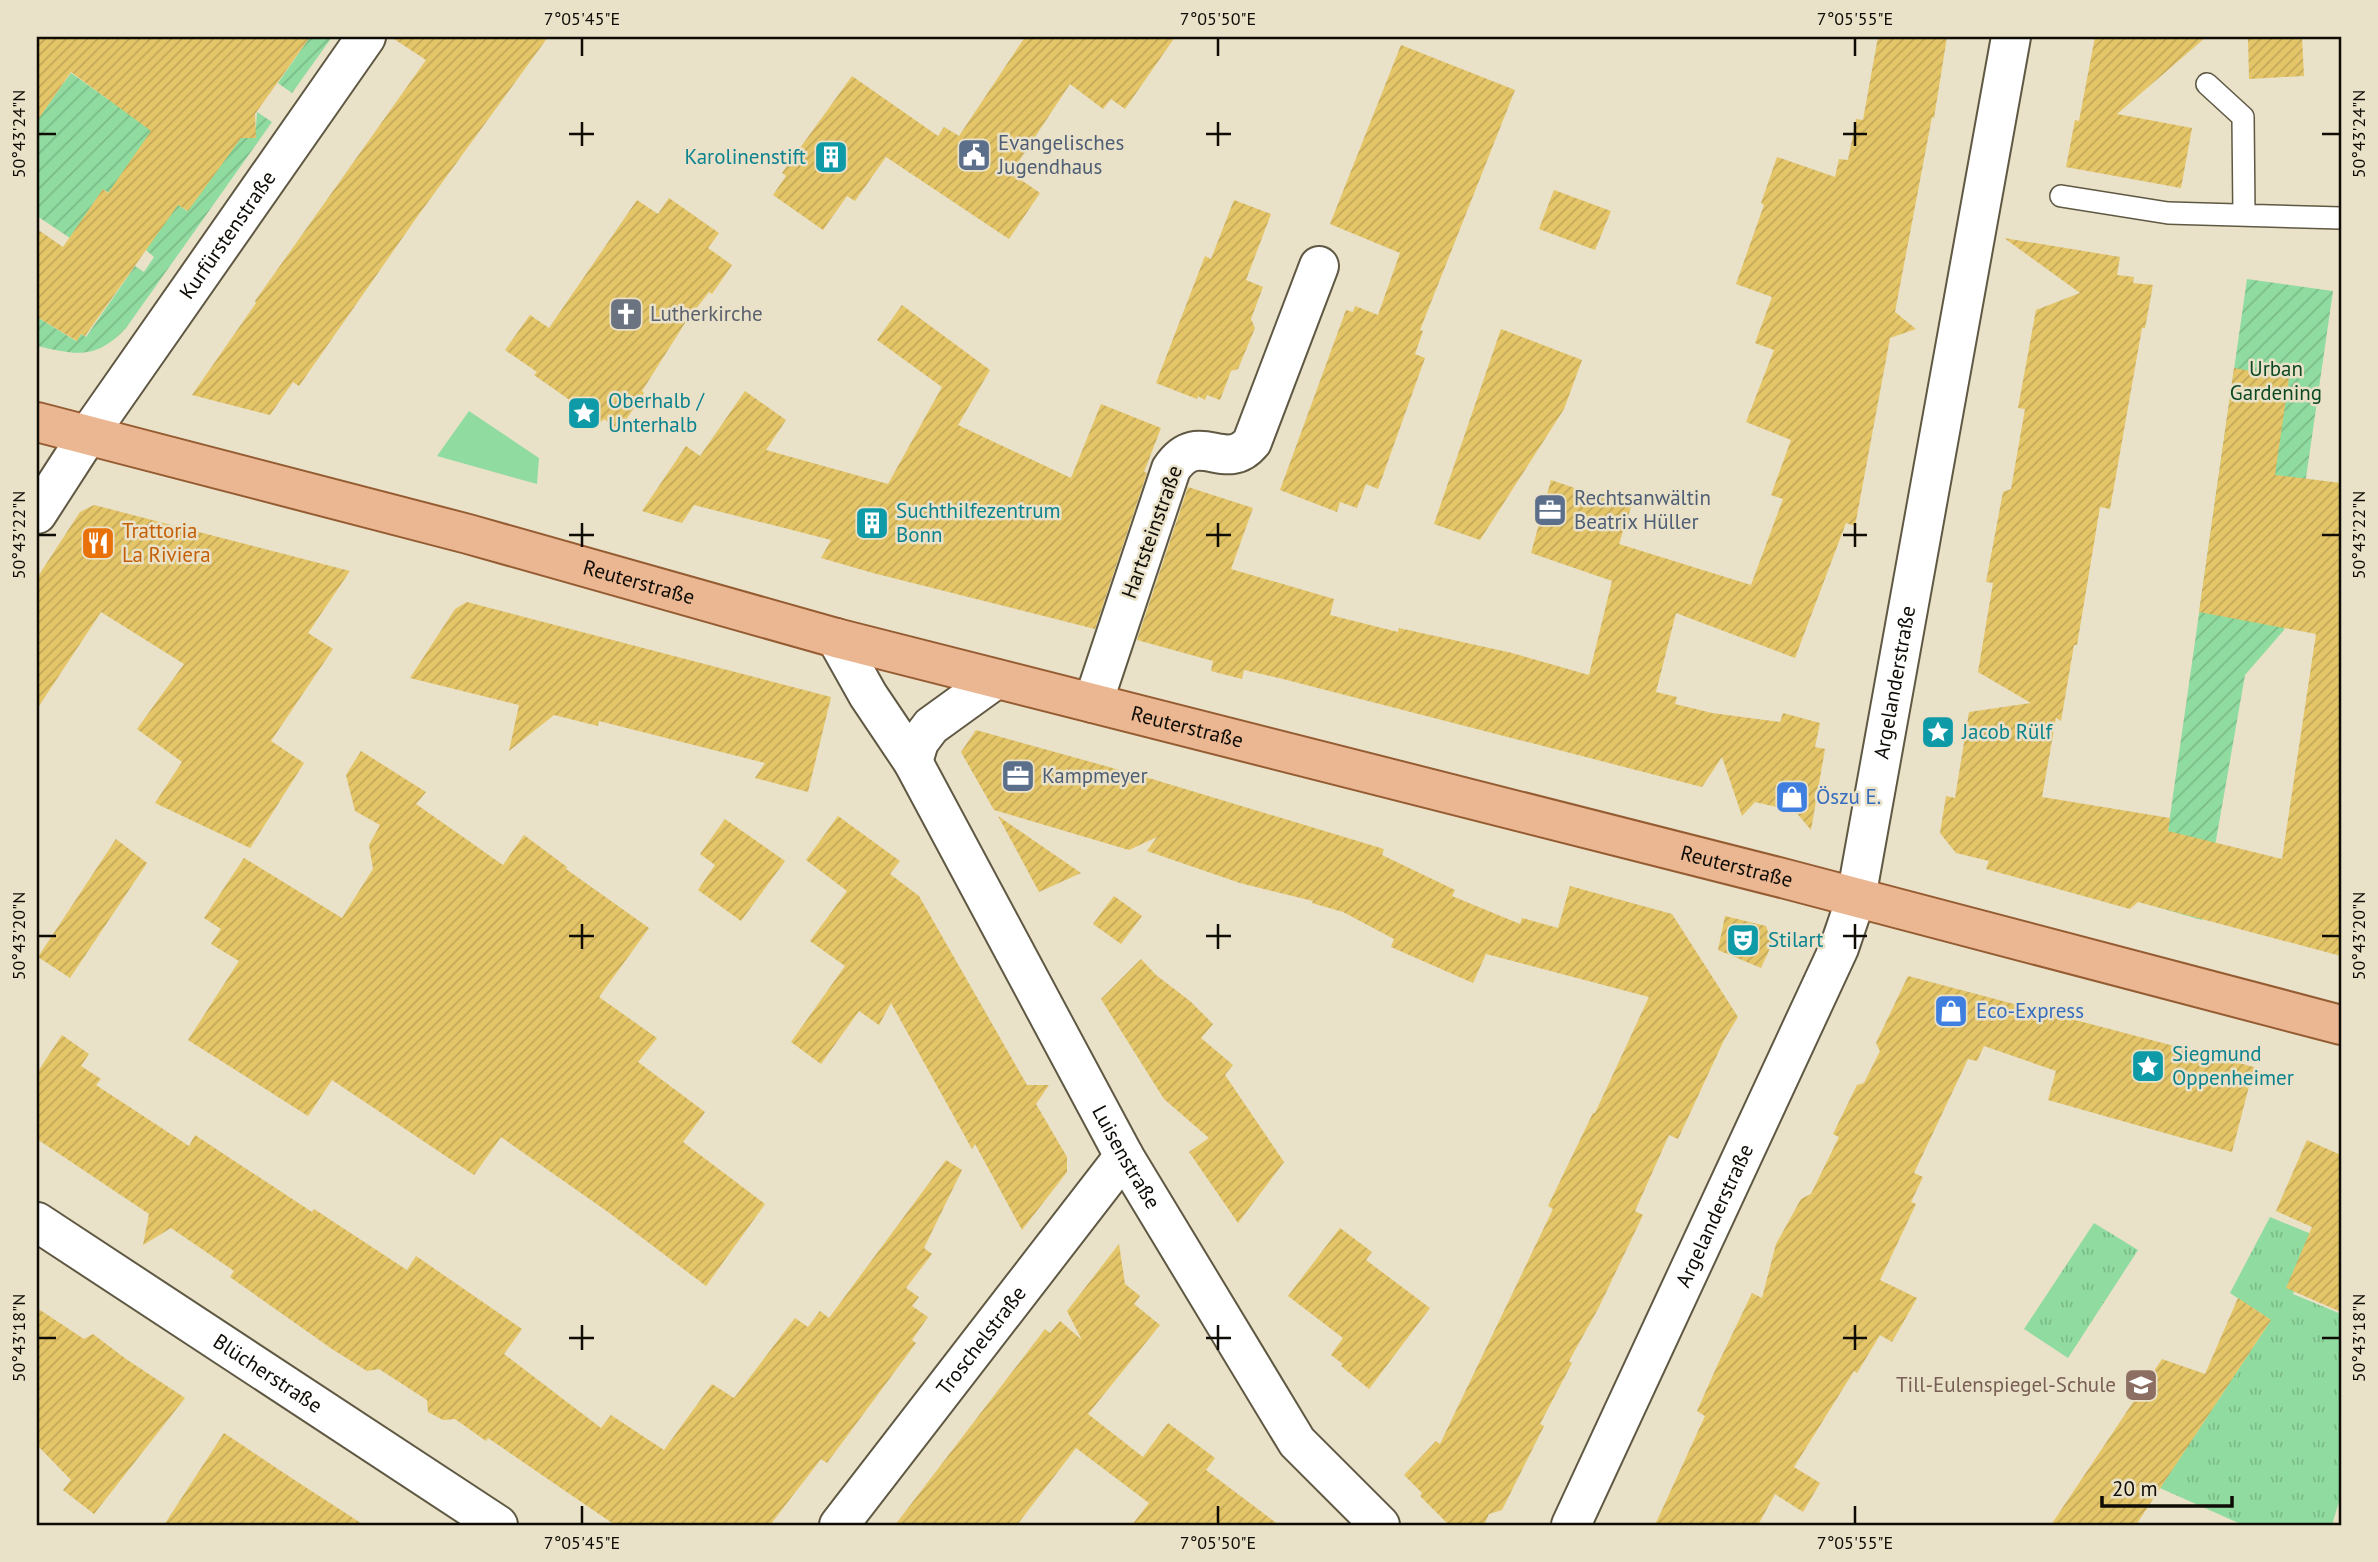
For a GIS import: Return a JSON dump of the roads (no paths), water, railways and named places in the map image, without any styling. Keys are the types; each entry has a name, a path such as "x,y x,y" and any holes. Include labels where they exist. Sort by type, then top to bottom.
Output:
{"main road":[{"name":"Reuterstraße","path":"37,422 468,534 836,638 1856,898 2341,1025"}],"street":[{"name":"Kurfürstenstraße","path":"37,514 88,435 366,37"},
{"name":"Argelanderstraße","path":"1571,1525 1839,948 1856,898 2011,37"},
{"name":"Hartsteinstraße","path":"1093,702 1171,468 1178,457 1189,451 1234,455 1245,450 1252,442 1319,266"},
{"name":"Luisenstraße","path":"836,638 868,695 913,762 1124,1156 1297,1442 1380,1525"},
{"path":"913,762 919,742 931,726 996,679"},
{"name":"Troschelstraße","path":"839,1525 1124,1156"},
{"name":"Blücherstraße","path":"37,1222 498,1525"}],"lane":[{"path":"2207,84 2244,117 2244,215"},
{"path":"2062,196 2168,213 2341,218"}],"place":[{"name":"Evangelisches Jugendhaus","path":"974,155"},
{"name":"Karolinenstift","path":"831,157"},
{"name":"Lutherkirche","path":"626,314"},
{"name":"Oberhalb / Unterhalb","path":"584,413"},
{"name":"Rechtsanwältin Beatrix Hüller","path":"1550,510"},
{"name":"Suchthilfezentrum Bonn","path":"872,523"},
{"name":"Trattoria La Riviera","path":"98,543"},
{"name":"Jacob Rülf","path":"1938,732"},
{"name":"Kampmeyer","path":"1018,776"},
{"name":"Öszu E.","path":"1792,797"},
{"name":"Stilart","path":"1743,940"},
{"name":"Eco-Express","path":"1951,1011"},
{"name":"Siegmund Oppenheimer","path":"2148,1066"},
{"name":"Till-Eulenspiegel-Schule","path":"2141,1385"}],"park label":[{"name":"Urban Gardening","path":"2276,381"}]}
